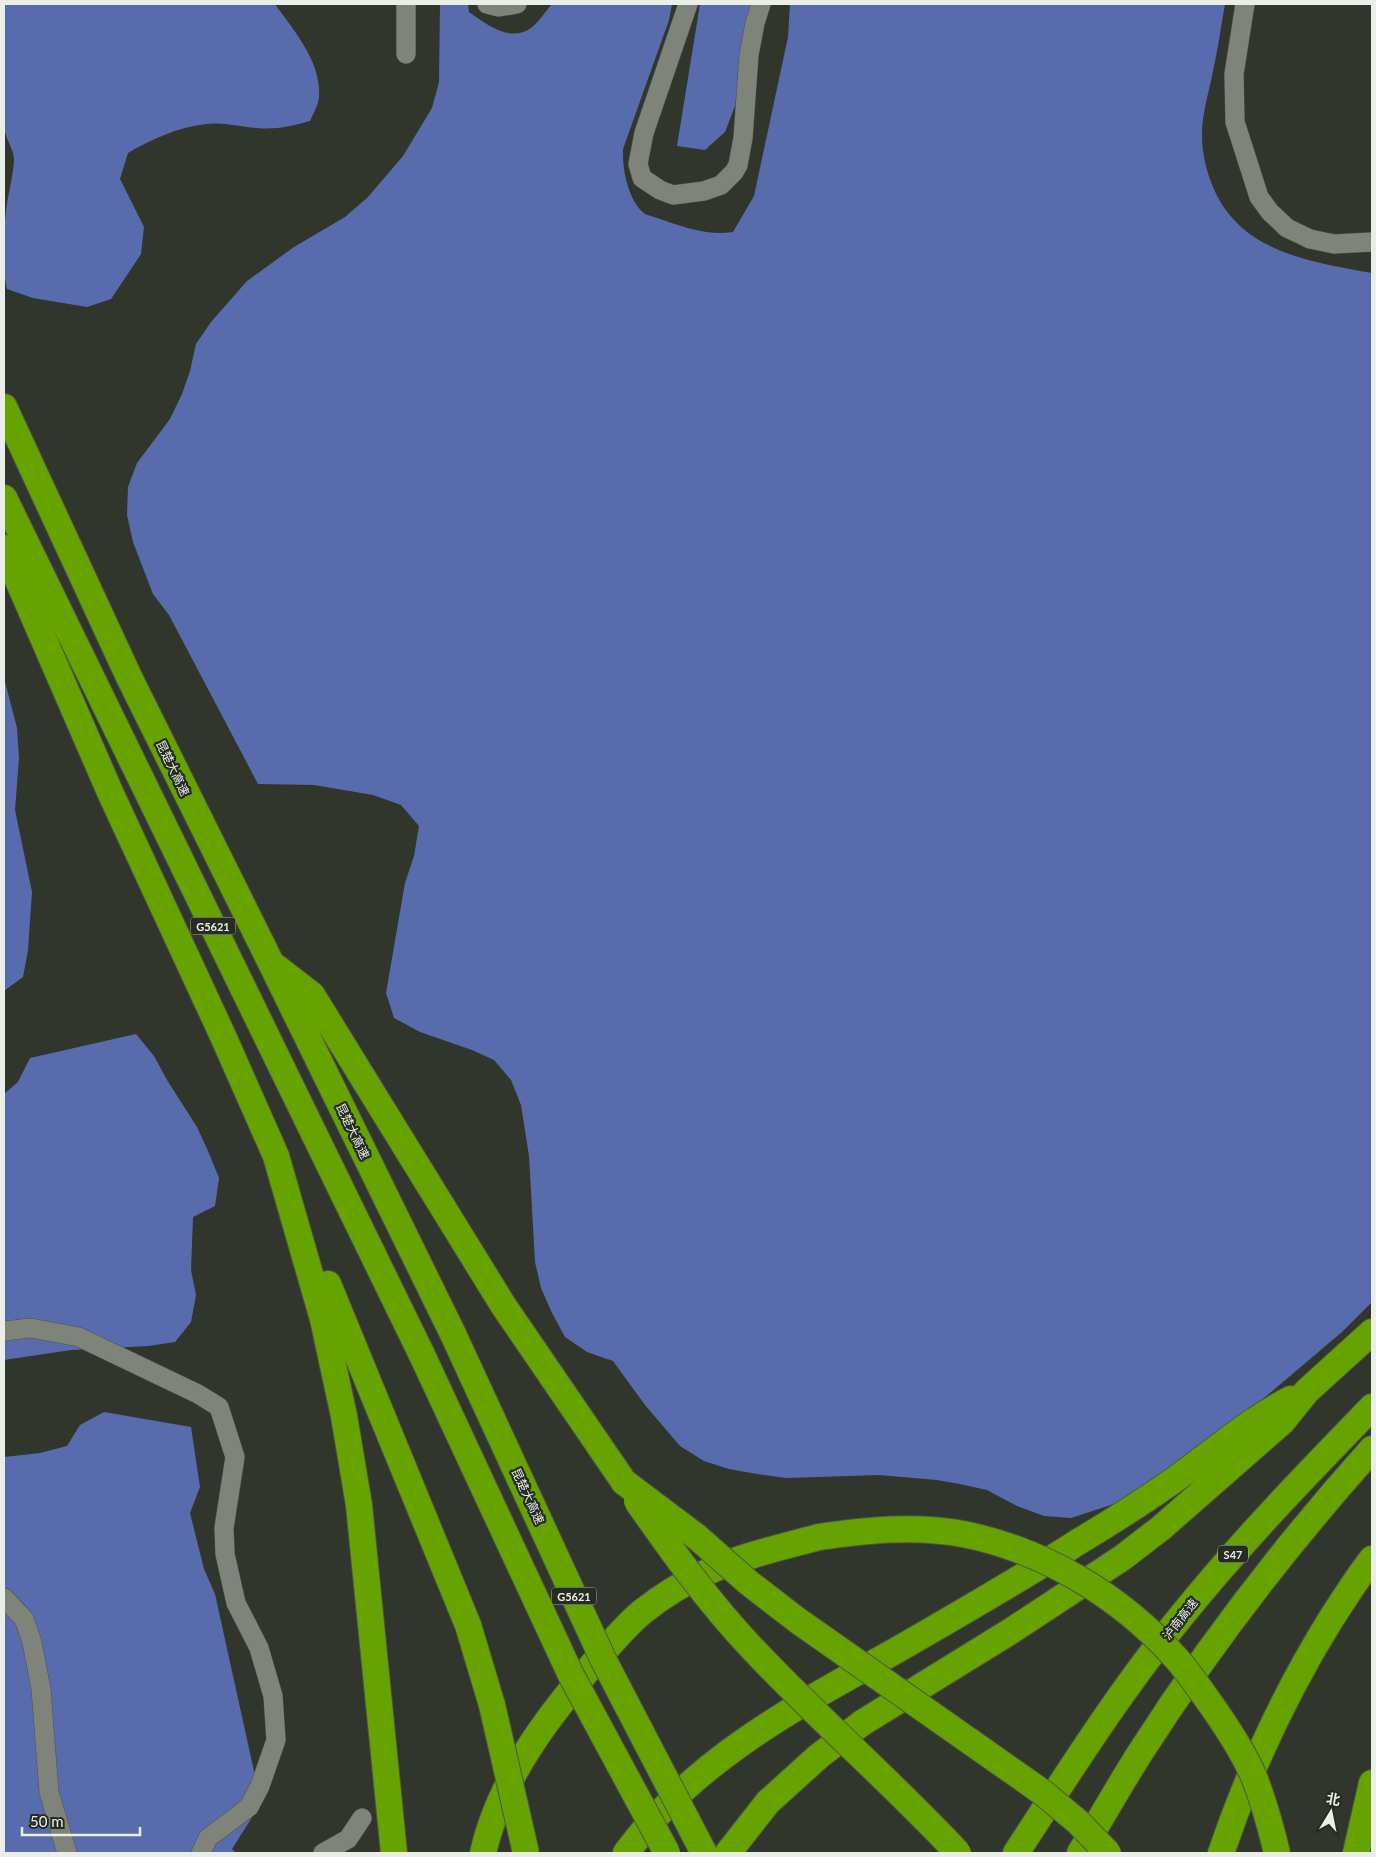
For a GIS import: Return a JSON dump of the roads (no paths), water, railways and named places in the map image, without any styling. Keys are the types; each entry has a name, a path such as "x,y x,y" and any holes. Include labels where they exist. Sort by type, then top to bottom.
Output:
{"highway":[{"name":"昆楚大高速","path":"4,407 129,677 188,799 271,963 453,1334 603,1659 704,1853"},
{"name":"G5621","path":"4,498 422,1355 570,1675 667,1853"},
{"path":"4,548 110,792 223,1036 276,1156 468,1625 492,1705 526,1853"},
{"path":"271,963 312,995 503,1305 681,1565 749,1645 958,1853"},
{"path":"276,1156 323,1319 344,1416 360,1514 394,1853"},
{"path":"728,1853 748,1825 768,1802 819,1756 862,1724 1011,1631 1122,1558 1161,1528 1282,1422 1307,1391 1372,1332"},
{"path":"631,1846 658,1812 720,1758 767,1725 994,1595 1156,1493 1266,1412 1307,1391"},
{"name":"泸南高速","path":"1016,1853 1109,1713 1182,1615 1250,1534 1372,1407"},
{"path":"1080,1853 1141,1752 1216,1641 1262,1579 1322,1505 1372,1449"},
{"path":"624,1482 697,1536 749,1583 797,1620 1042,1792 1078,1822 1108,1853"},
{"path":"483,1853 516,1768 538,1732 614,1639 643,1612 707,1572 781,1547 819,1537 857,1531 917,1530 961,1534 1030,1554 1063,1570 1104,1594 1141,1623 1176,1658 1232,1734 1254,1777 1277,1853"},
{"path":"1221,1853 1258,1756 1278,1715 1311,1652 1372,1559"},
{"path":"1356,1853 1372,1783"}],"street":[{"path":"406,4 406,54"},
{"path":"487,4 499,6 517,4"},
{"path":"688,4 644,132 638,164 642,178 660,190 673,195 704,191 721,185 738,165 743,138 749,55 761,4"},
{"path":"1245,4 1234,74 1234,122 1259,197 1270,212 1287,228 1310,239 1334,244 1372,242"},
{"path":"4,1331 31,1328 79,1337 198,1394 219,1407 235,1457 224,1528 225,1554 236,1603 259,1648 273,1696 276,1740 260,1786 248,1808 208,1838 201,1853"},
{"path":"4,1598 24,1619 32,1642 42,1689 49,1792 66,1853"},
{"path":"323,1853 348,1839 362,1818"}]}
